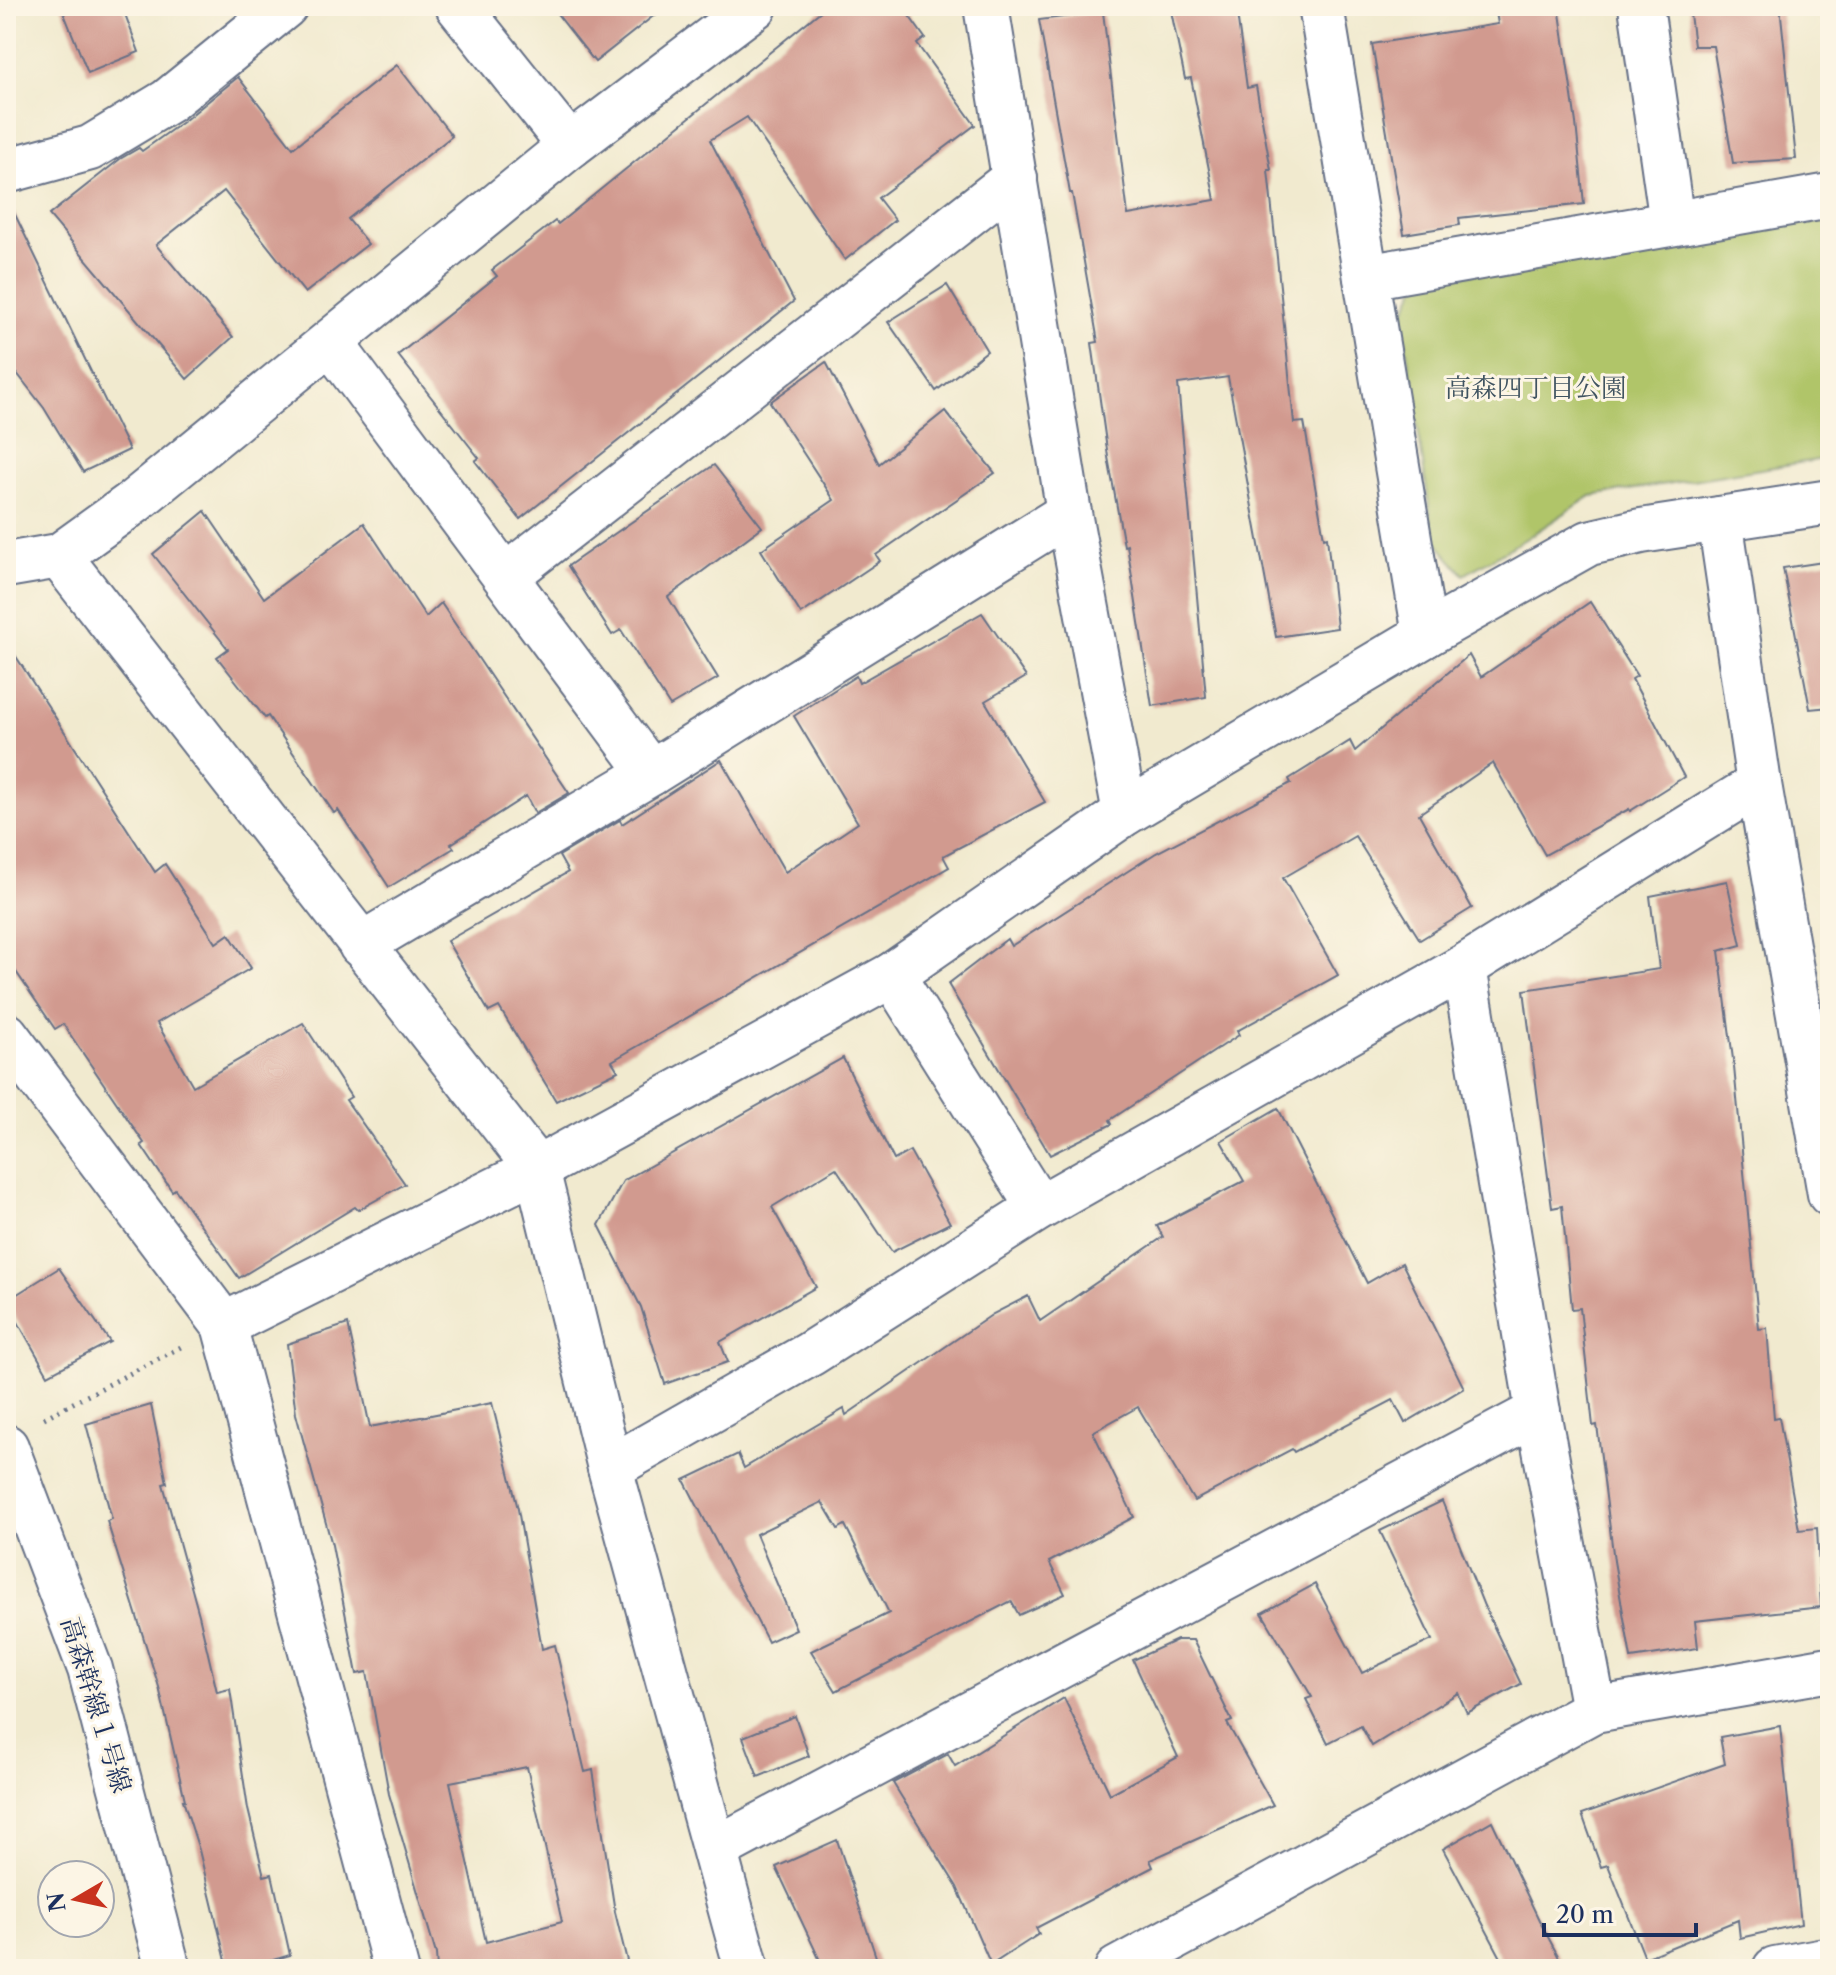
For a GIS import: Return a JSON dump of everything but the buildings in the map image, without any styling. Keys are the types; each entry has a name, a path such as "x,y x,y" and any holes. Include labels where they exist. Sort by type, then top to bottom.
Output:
{"street":[{"path":"6,171 90,148 168,101 285,6"},
{"path":"458,6 570,146"},
{"path":"6,565 59,556 134,502 570,146 755,6"},
{"path":"986,6 1069,513 1125,813"},
{"path":"1321,6 1425,635"},
{"path":"1641,6 1672,223"},
{"path":"506,576 1015,178"},
{"path":"1366,277 1830,196"},
{"path":"331,343 651,773"},
{"path":"224,1325 537,1169 892,975 1125,813 1425,635 1589,543 1641,531 1830,502"},
{"path":"361,945 651,773 1069,513"},
{"path":"1720,519 1759,784 1830,1194"},
{"path":"59,556 537,1169 610,1468 747,1969"},
{"path":"610,1468 810,1354 1039,1208 1464,967 1759,784"},
{"path":"1464,967 1538,1412 1594,1710"},
{"path":"892,975 1039,1208"},
{"path":"6,1035 224,1325 396,1969"},
{"path":"716,1849 1538,1412"},
{"name":"高森幹線１号線","path":"6,1447 90,1669 168,1969"},
{"path":"1117,1969 1594,1710 1830,1669"},
{"path":"1775,1969 1830,1959"}],"path":[{"path":"43,1418 224,1325"}],"green space":[{"name":"高森四丁目公園","path":"1830,215 1830,458 1591,496 1464,575 1434,540 1402,317 1418,283"}]}
